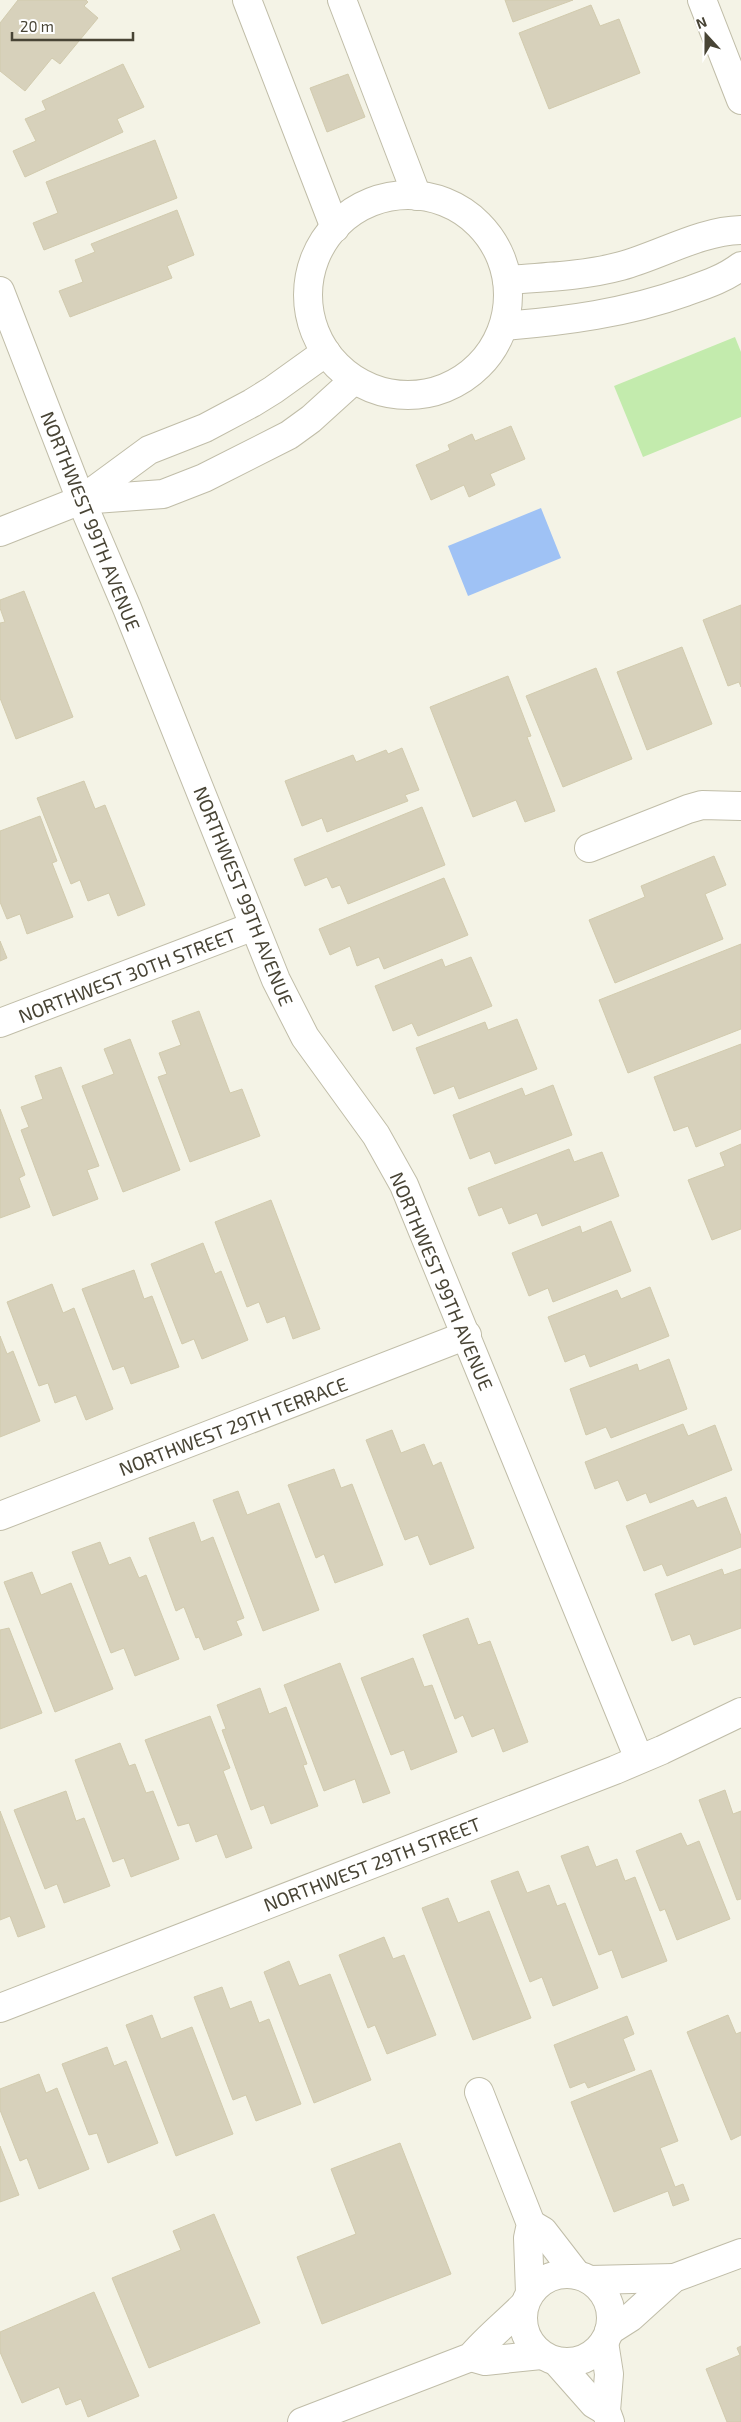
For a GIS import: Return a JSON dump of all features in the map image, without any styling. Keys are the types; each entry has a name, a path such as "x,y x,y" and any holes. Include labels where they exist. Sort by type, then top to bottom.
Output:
{"street":[{"path":"247,0 335,228"},
{"path":"342,0 417,196"},
{"path":"702,0 741,100"},
{"path":"417,196 448,203 467,213 483,227 495,244 504,264 508,305 504,326 495,345 483,361 468,375 451,386 432,392 392,394 372,389 354,380 337,366 326,352 314,331 309,310 308,289 312,268 319,248 347,216 365,205 385,198 417,196"},
{"path":"507,280 579,274 613,268 659,254 720,231 741,230"},
{"path":"504,326 570,320 644,305 721,279 741,266"},
{"name":"NORTHWEST 99TH AVENUE","path":"0,291 81,500 131,618 276,980 305,1037 376,1135 404,1185 639,1759"},
{"path":"0,532 81,500 149,450 205,428 252,403 274,390 326,352"},
{"path":"81,500 163,494 204,478 289,435 311,419 354,380"},
{"path":"589,848 702,805 741,806"},
{"name":"NORTHWEST 30TH STREET","path":"0,1023 254,926"},
{"name":"NORTHWEST 29TH TERRACE","path":"0,1516 467,1335"},
{"name":"NORTHWEST 29TH STREET","path":"0,2008 639,1759 741,1712"},
{"path":"478,2092 530,2224 526,2300 522,2318 527,2338 608,2417"},
{"path":"530,2224 543,2231 584,2277 599,2287 608,2302 611,2319 607,2336 609,2374 608,2417"},
{"path":"471,2357 485,2360 549,2358 574,2362 583,2359 591,2355 607,2336 674,2278 741,2253"},
{"path":"302,2422 471,2357 481,2345 494,2336 546,2279 556,2275 674,2278"}],"green space":[{"path":"735,337 741,352 741,417 643,457 614,386"}],"water":[{"path":"541,508 561,558 468,596 448,546"}],"building":[{"path":"18,0 86,0 88,2 84,6 98,18 60,64 52,58 25,91 0,71 0,23"},
{"path":"505,0 573,0 513,22"},
{"path":"591,5 600,26 619,19 640,73 549,109 519,33"},
{"path":"123,64 144,107 117,119 123,132 25,177 13,151 36,141 25,119 46,110 42,101"},
{"path":"348,74 365,117 327,132 310,88"},
{"path":"155,140 177,198 44,250 33,223 58,213 46,182"},
{"path":"177,210 194,255 167,266 172,278 70,317 59,291 83,282 75,260 95,252 91,244"},
{"path":"511,426 525,459 490,474 495,485 469,497 464,485 431,500 416,465 450,450 448,445 472,434 475,441"},
{"path":"24,591 73,717 16,739 0,698 0,623 5,622 0,608 0,600"},
{"path":"741,605 741,687 739,682 728,686 703,620"},
{"path":"682,647 712,724 647,750 617,672"},
{"path":"596,668 632,759 563,787 526,696"},
{"path":"508,676 531,736 527,737 555,811 525,822 516,800 473,817 430,707"},
{"path":"402,748 419,790 405,795 408,801 327,832 322,818 302,826 285,781 353,755 356,762 386,750 388,754"},
{"path":"84,781 95,809 105,805 145,905 118,916 109,893 88,901 80,880 71,884 37,798"},
{"path":"422,807 445,865 348,904 340,885 332,888 327,877 305,886 294,859"},
{"path":"40,816 57,861 52,863 73,917 27,934 20,914 7,919 0,902 0,831"},
{"path":"714,856 726,885 705,894 723,939 615,983 589,920 645,897 641,886"},
{"path":"444,878 468,935 384,969 379,957 357,966 350,946 330,955 319,929"},
{"path":"0,941 7,958 0,961"},
{"path":"741,944 741,1029 628,1073 599,1000"},
{"path":"471,957 492,1006 418,1036 412,1023 393,1031 375,986 442,959 445,967"},
{"path":"199,1011 230,1093 242,1089 260,1136 190,1162 158,1077 167,1074 159,1053 181,1045 172,1021"},
{"path":"517,1019 537,1069 459,1099 454,1086 434,1094 416,1048 485,1022 488,1030"},
{"path":"130,1039 180,1170 123,1192 82,1086 114,1074 104,1049"},
{"path":"741,1044 741,1129 696,1147 688,1126 674,1131 654,1077"},
{"path":"61,1067 99,1166 87,1170 98,1199 53,1216 21,1130 29,1127 21,1107 43,1099 35,1076"},
{"path":"553,1085 572,1135 495,1164 490,1151 470,1159 453,1115 522,1088 525,1096"},
{"path":"0,1109 25,1175 19,1178 30,1207 0,1218"},
{"path":"741,1144 741,1229 712,1240 688,1180 725,1166 720,1153"},
{"path":"569,1149 574,1162 602,1152 619,1196 542,1226 537,1213 509,1224 502,1207 479,1216 468,1188"},
{"path":"271,1200 320,1329 293,1339 285,1316 267,1323 259,1302 247,1307 215,1222"},
{"path":"611,1221 631,1271 553,1302 548,1288 529,1296 512,1253 580,1226 582,1233"},
{"path":"203,1243 215,1274 221,1271 248,1340 202,1359 194,1339 182,1344 151,1264"},
{"path":"134,1270 144,1299 152,1296 179,1367 131,1384 124,1366 113,1370 82,1289"},
{"path":"52,1284 63,1313 74,1308 113,1409 86,1420 76,1395 55,1403 48,1383 39,1386 7,1302"},
{"path":"650,1287 669,1336 590,1367 585,1354 565,1362 548,1317 617,1290 621,1299"},
{"path":"0,1336 7,1354 13,1351 40,1421 0,1437"},
{"path":"669,1359 687,1409 611,1438 606,1427 586,1435 570,1389 637,1364 639,1371"},
{"path":"683,1424 688,1436 715,1425 732,1470 650,1503 646,1493 627,1501 618,1480 595,1489 585,1462"},
{"path":"392,1430 401,1453 424,1444 433,1466 441,1462 474,1548 430,1565 418,1535 405,1540 366,1440"},
{"path":"334,1469 341,1488 352,1484 383,1565 335,1583 324,1554 316,1558 288,1485"},
{"path":"238,1491 247,1515 279,1503 319,1610 263,1631 213,1500"},
{"path":"726,1497 741,1536 741,1547 667,1576 662,1564 644,1571 626,1526 693,1500 697,1508"},
{"path":"194,1522 201,1542 213,1537 244,1618 236,1621 242,1635 204,1650 199,1637 196,1638 184,1607 176,1611 149,1538"},
{"path":"100,1542 109,1565 130,1557 139,1578 146,1575 179,1659 135,1676 124,1648 111,1653 72,1552"},
{"path":"722,1569 724,1575 741,1569 741,1628 694,1645 690,1634 672,1641 655,1594"},
{"path":"32,1572 41,1595 71,1583 113,1689 55,1712 4,1582"},
{"path":"468,1618 478,1645 490,1641 528,1742 503,1752 494,1728 472,1737 463,1715 455,1719 423,1635"},
{"path":"9,1628 42,1713 0,1729 0,1630"},
{"path":"413,1658 424,1687 432,1685 457,1752 411,1770 404,1750 391,1755 361,1678"},
{"path":"340,1663 390,1793 363,1803 355,1779 324,1791 284,1685"},
{"path":"260,1688 269,1714 286,1707 307,1764 303,1765 318,1806 271,1824 264,1805 251,1810 222,1730 226,1729 217,1705"},
{"path":"210,1716 230,1768 223,1771 252,1848 226,1858 217,1834 196,1842 189,1823 178,1826 145,1740"},
{"path":"120,1743 129,1766 135,1764 146,1793 153,1791 179,1859 131,1877 124,1858 113,1862 75,1760"},
{"path":"725,1790 733,1814 741,1811 741,1899 737,1900 699,1800"},
{"path":"66,1791 76,1821 84,1818 110,1886 64,1903 57,1884 45,1889 14,1810"},
{"path":"0,1811 45,1927 18,1937 10,1916 0,1920"},
{"path":"681,1833 687,1846 699,1841 730,1919 677,1940 665,1909 660,1911 636,1851"},
{"path":"588,1846 596,1867 617,1859 625,1881 635,1877 667,1961 622,1978 612,1950 599,1955 561,1856"},
{"path":"518,1871 527,1893 549,1885 557,1906 565,1903 598,1988 553,2006 542,1977 530,1982 491,1881"},
{"path":"448,1898 458,1923 489,1911 531,2018 473,2040 422,1908"},
{"path":"384,1937 393,1959 404,1955 436,2035 387,2054 375,2025 368,2028 339,1955"},
{"path":"289,1961 299,1986 330,1974 371,2080 314,2103 264,1972"},
{"path":"222,1987 230,2009 251,2001 259,2023 269,2019 301,2104 256,2121 246,2095 233,2100 194,1997"},
{"path":"152,2015 161,2039 192,2027 233,2134 176,2156 126,2025"},
{"path":"728,2015 736,2034 741,2032 741,2135 731,2140 687,2032"},
{"path":"627,2016 634,2034 623,2039 635,2070 588,2088 585,2082 570,2088 554,2045"},
{"path":"107,2047 114,2066 126,2061 158,2143 108,2163 97,2133 89,2135 62,2064"},
{"path":"651,2070 678,2141 660,2148 675,2187 683,2184 689,2200 673,2206 668,2191 614,2212 571,2102"},
{"path":"39,2074 46,2093 57,2088 89,2169 39,2189 27,2158 20,2161 0,2110 0,2089"},
{"path":"400,2143 451,2274 322,2324 297,2257 356,2234 331,2169"},
{"path":"0,2146 19,2195 0,2202"},
{"path":"214,2214 260,2323 149,2368 112,2278 181,2250 173,2231"},
{"path":"94,2292 139,2396 88,2417 81,2399 66,2405 59,2387 22,2403 0,2352 0,2332"},
{"path":"741,2346 741,2422 727,2422 706,2369 740,2355 737,2348"}]}
